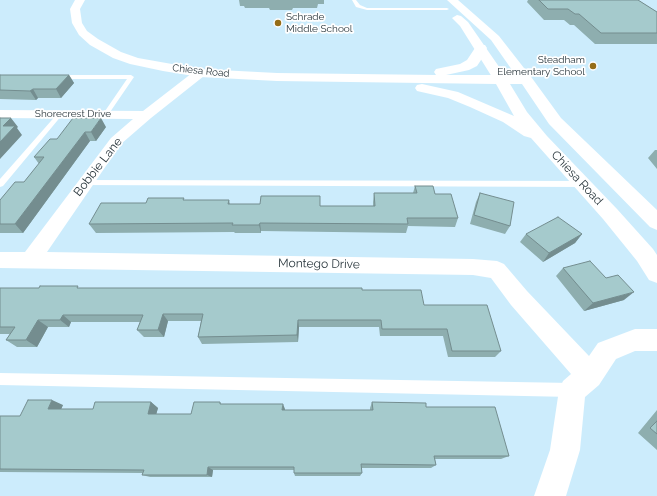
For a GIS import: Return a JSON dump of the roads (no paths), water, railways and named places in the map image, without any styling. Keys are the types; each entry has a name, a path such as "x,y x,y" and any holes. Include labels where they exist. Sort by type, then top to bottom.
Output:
{"main road":[{"name":"Chiesa Road","path":"80,0 75,9 77,23 83,33 103,48 135,61 200,73 277,77 363,77 412,75 499,77"},
{"path":"439,0 450,4 501,46 524,77"},
{"path":"450,4 499,77"},
{"path":"464,24 480,37 501,46"},
{"path":"412,75 445,72 464,67 472,63 477,57 484,53 490,55 501,46"},
{"name":"Chiesa Road","path":"363,77 392,79 524,77 555,121 657,222"},
{"name":"Chiesa Road","path":"499,77 521,114 541,140 583,184 625,232 657,273"},
{"path":"392,79 452,95 476,104 508,119 541,140"}],"street":[{"name":"Bobbie Lane","path":"31,259 116,140 200,73"},
{"name":"Shorecrest Drive","path":"0,114 146,115"},
{"name":"Montego Drive","path":"0,260 31,259 473,267 497,270 581,383"},
{"path":"550,496 564,450 581,383 607,351 635,340 657,340"}],"lane":[{"path":"354,0 358,6 367,9 450,4"},
{"path":"46,77 131,77 106,114"},
{"path":"0,184 60,114"},
{"path":"84,183 583,184"},
{"path":"0,378 581,383"}],"place":[{"name":"Schrade Middle School","path":"278,23"},
{"name":"Steadham Elementary School","path":"593,66"}]}
